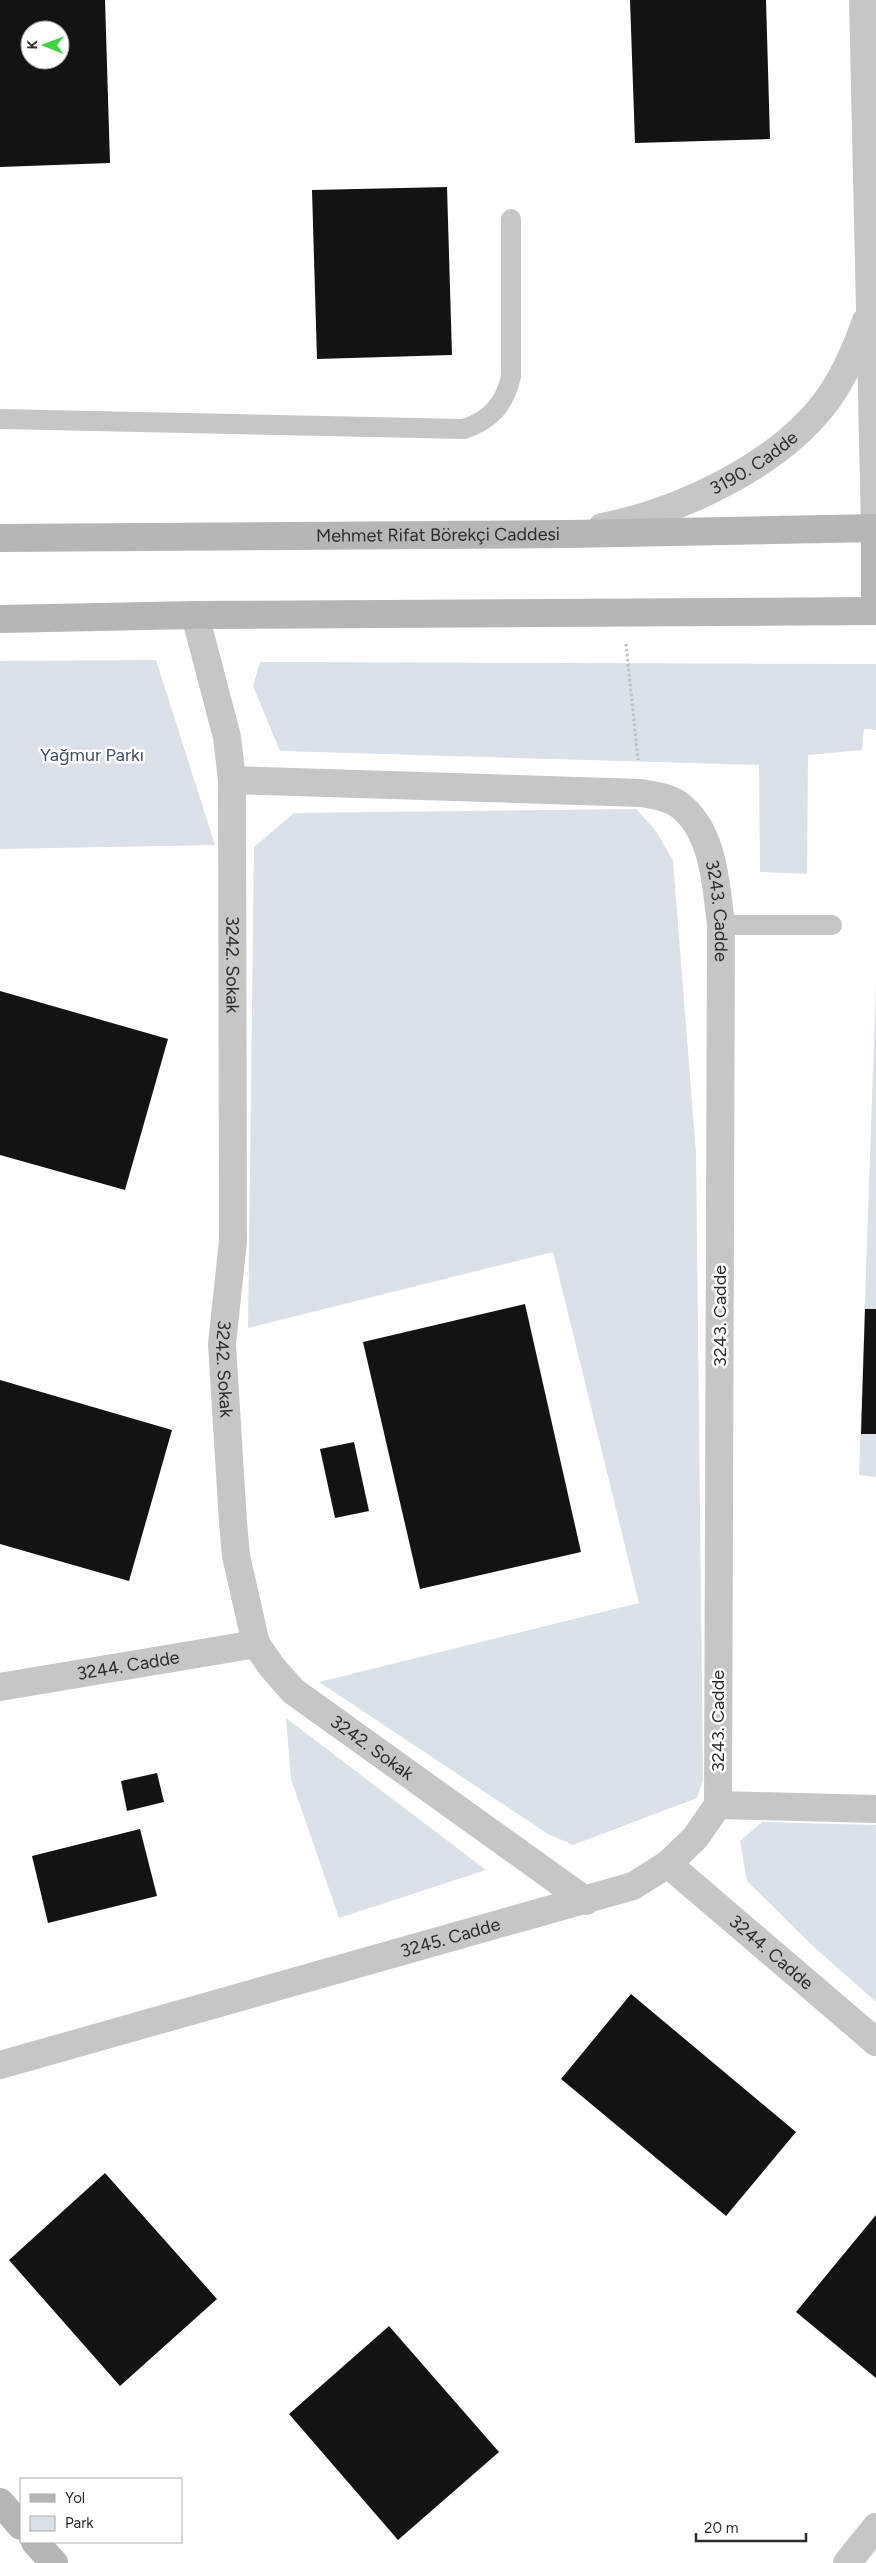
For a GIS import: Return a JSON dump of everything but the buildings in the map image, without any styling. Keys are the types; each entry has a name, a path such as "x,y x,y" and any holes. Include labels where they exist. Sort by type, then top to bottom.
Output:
{"main road":[{"name":"Mehmet Rifat Börekçi Caddesi","path":"0,538 568,534 876,528"},
{"path":"0,619 195,615 875,611 876,528"},
{"path":"0,2502 20,2525"},
{"path":"36,2543 54,2563"}],"street":[{"name":"3190. Cadde","path":"863,0 876,528"},
{"name":"3190. Cadde","path":"568,534 629,522 686,502 762,459 795,436 825,403 841,379 857,345 870,308"},
{"name":"3242. Sokak","path":"195,615 227,737 232,780 232,1241 222,1344 236,1556 256,1644 272,1667 294,1691 586,1901"},
{"path":"232,780 641,793"},
{"name":"3243. Cadde","path":"641,793 659,796 678,804 700,830 711,860 721,924 718,1805"},
{"name":"3244. Cadde","path":"0,1687 256,1644"},
{"path":"718,1805 876,1809"},
{"name":"3245. Cadde","path":"0,2065 586,1901 633,1886 668,1864 695,1838 718,1805"},
{"name":"3244. Cadde","path":"668,1864 876,2042"},
{"path":"847,2563 876,2527"}],"lane":[{"path":"0,419 464,429 477,424 498,408 507,393 511,376 511,219"},
{"path":"721,924 832,925"}],"path":[{"path":"623,612 641,793"}],"green space":[{"name":"Yağmur Parkı","path":"156,660 215,845 0,849 0,661"},
{"path":"260,662 876,664 876,730 864,729 862,750 808,755 807,874 760,872 759,765 280,751 253,686"},
{"path":"636,809 656,831 673,861 696,1153 703,1780 697,1798 573,1845 548,1834 319,1682 639,1603 553,1252 248,1328 254,847 294,813"},
{"path":"876,983 876,1477 859,1475"},
{"path":"286,1718 486,1870 339,1918 291,1779"},
{"path":"762,1822 876,1825 876,2002 813,1946 747,1881 740,1841"}]}
